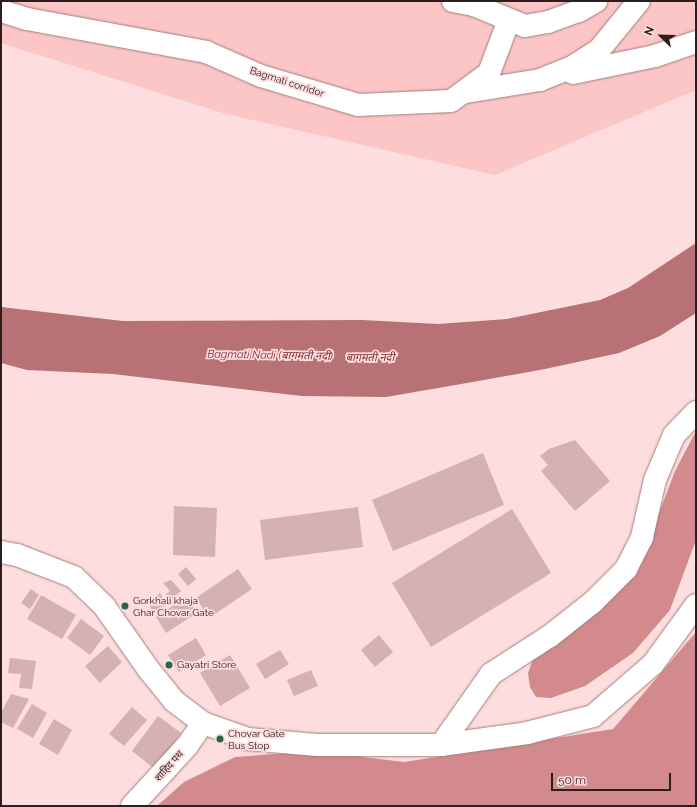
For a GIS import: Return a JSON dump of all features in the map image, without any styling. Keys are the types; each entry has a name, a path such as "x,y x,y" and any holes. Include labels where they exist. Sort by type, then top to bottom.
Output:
{"street":[{"path":"453,1 474,5 525,26 548,22 579,10 596,1"},
{"path":"540,80 574,66 599,50 639,1"},
{"name":"Bagmati corridor","path":"1,11 27,18 206,52 261,76 358,105 451,101 460,93 490,73 510,20"},
{"path":"460,93 540,80 655,56 696,42"},
{"path":"441,745 490,674 550,636 592,602 626,569 642,537 655,480 674,435 696,412"},
{"path":"1,552 17,555 74,578 104,606 149,670 174,700 203,723 248,739 317,745 441,745 527,733 593,716 653,664 696,605"},
{"name":"शाहिद पथ","path":"132,806 187,746 203,723"}],"shaded area":[{"path":"1,1 696,1 696,90 495,175 226,114 1,43"},
{"path":"696,431 696,540 670,610 633,653 585,686 551,698 536,697 530,687 528,673 535,654 611,597 658,516 675,471"},
{"path":"696,632 696,806 157,806 184,782 235,757 313,751 404,762 613,729"}],"water":[{"name":"बागमती नदी","path":"696,243 696,313 660,336 619,353 545,369 386,397 302,396 113,374 27,370 1,363 1,307 123,321 362,320 438,324 507,319 600,300 628,288"}],"building":[{"path":"575,440 610,481 575,511 541,471 548,465 540,456 549,449"},
{"path":"483,453 504,505 393,551 372,500"},
{"path":"174,506 217,508 215,557 173,555"},
{"path":"358,507 363,547 265,560 260,520"},
{"path":"512,509 551,573 431,647 392,583"},
{"path":"186,567 196,579 188,586 178,574"},
{"path":"238,569 252,589 209,618 196,598"},
{"path":"171,580 181,591 171,600 166,594 170,591 163,583"},
{"path":"31,589 39,595 30,609 21,603"},
{"path":"160,593 167,604 154,613 147,602"},
{"path":"41,595 76,615 62,639 27,619"},
{"path":"186,597 197,613 166,633 156,617"},
{"path":"81,619 104,636 90,655 67,638"},
{"path":"379,635 393,652 375,667 361,650"},
{"path":"196,638 206,655 179,672 168,655"},
{"path":"108,646 122,662 100,683 85,666"},
{"path":"280,650 289,664 265,679 256,664"},
{"path":"230,655 250,688 220,706 200,673"},
{"path":"10,658 36,661 32,689 19,688 21,674 8,673"},
{"path":"311,670 318,686 294,696 287,680"},
{"path":"11,694 29,699 13,728 1,722 1,713"},
{"path":"32,704 47,713 33,738 17,729"},
{"path":"132,707 147,720 124,746 109,734"},
{"path":"158,716 181,733 155,769 132,751"},
{"path":"54,719 72,730 58,755 39,744"}],"place":[{"name":"Gorkhali khaja Ghar Chovar Gate","path":"125,606"},
{"name":"Gayatri Store","path":"169,665"},
{"name":"Chovar Gate Bus Stop","path":"220,739"}],"water label":[{"name":"Bagmati Nadi (बागमती नदी)","path":"270,356"}]}
